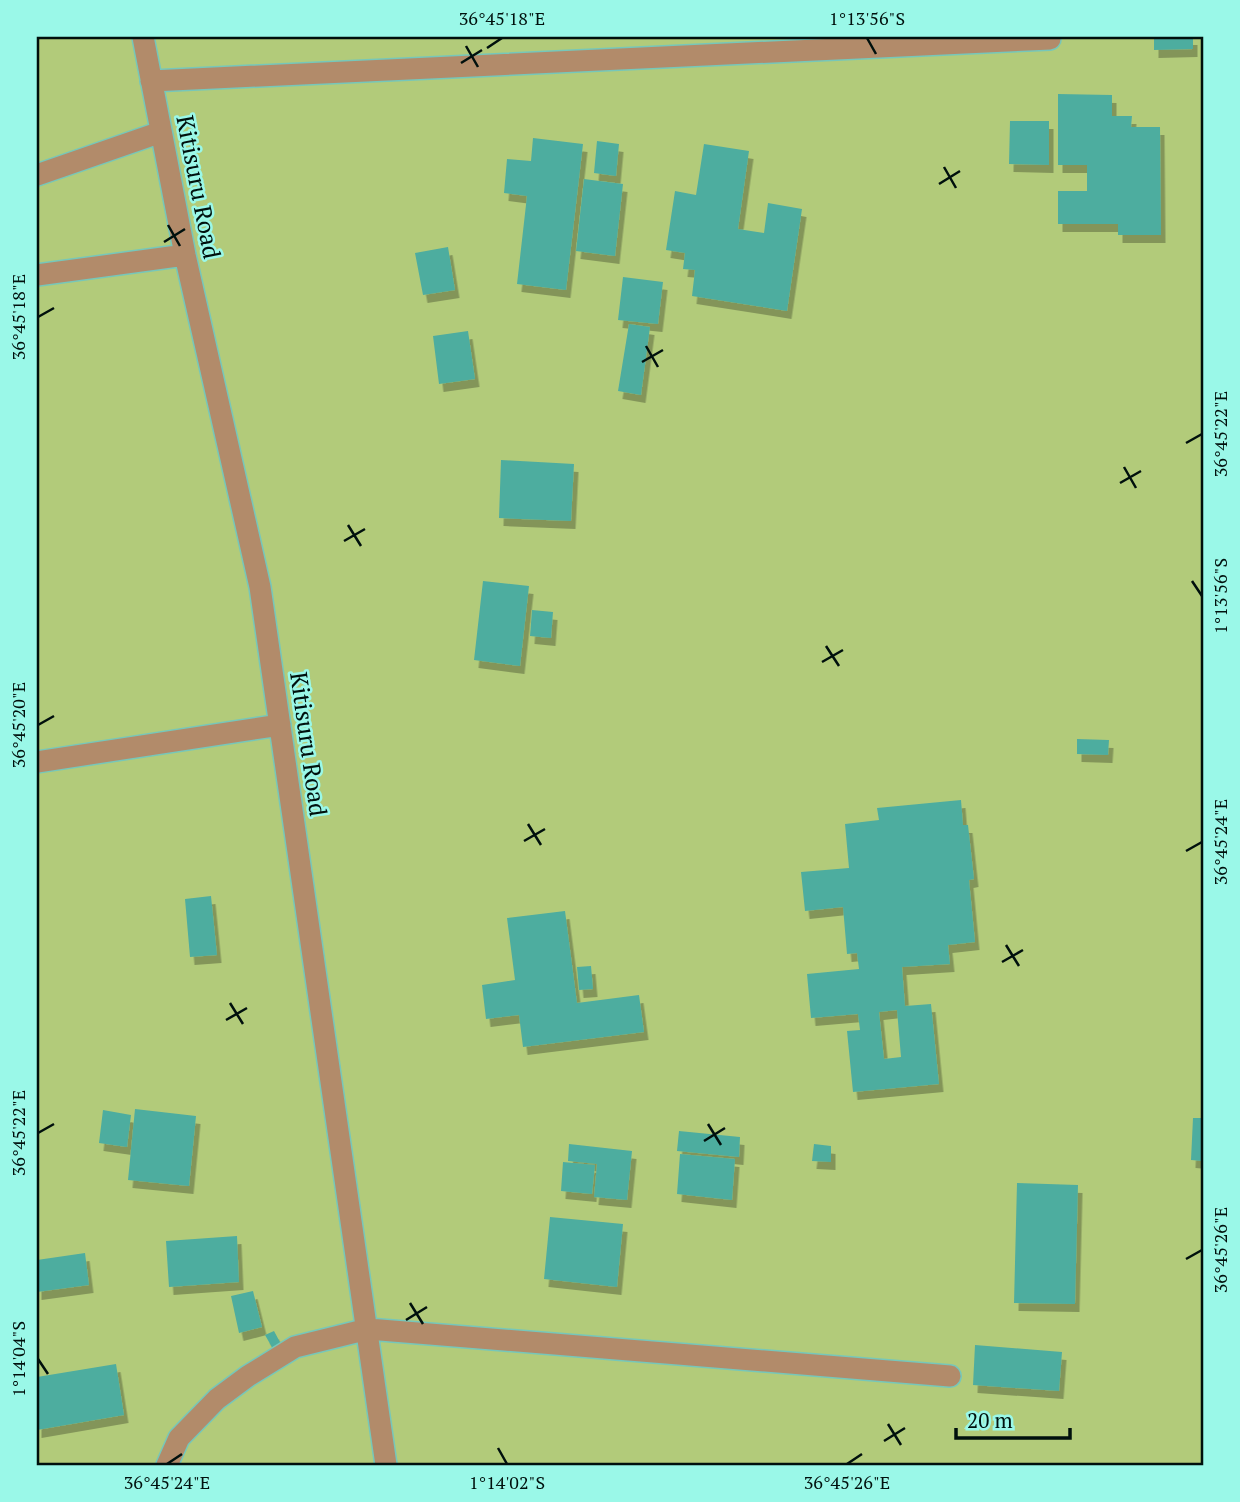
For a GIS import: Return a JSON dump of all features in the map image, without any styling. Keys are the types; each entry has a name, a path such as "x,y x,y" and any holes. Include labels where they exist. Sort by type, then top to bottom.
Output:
{"street":[{"name":"Kitisuru Road","path":"143,37 185,255 260,587 386,1465"},
{"path":"151,80 1050,39"},
{"path":"37,175 161,132"},
{"path":"37,275 185,255"},
{"path":"37,762 279,725"},
{"path":"167,1465 179,1437 217,1399 248,1376 295,1347 368,1329 950,1376"}],"green space":[{"path":"37,37 1203,37 1203,1465 37,1465"}],"building":[{"path":"1154,37 1193,37 1193,49 1154,50"},
{"path":"1058,94 1112,95 1112,116 1132,116 1131,127 1160,127 1161,235 1118,235 1118,224 1058,224 1058,191 1087,191 1087,165 1058,165"},
{"path":"1010,121 1049,121 1049,165 1009,164"},
{"path":"533,138 583,144 566,290 517,284 527,196 504,193 507,159 531,161"},
{"path":"597,141 619,144 616,176 594,173"},
{"path":"704,144 749,151 738,229 764,233 768,203 802,209 787,311 692,296 695,270 683,269 685,253 666,250 675,191 696,195"},
{"path":"584,179 623,184 615,256 576,251"},
{"path":"448,247 455,290 423,295 415,253"},
{"path":"623,277 663,282 658,324 618,320"},
{"path":"629,324 650,327 641,395 618,391"},
{"path":"468,331 475,379 439,384 433,336"},
{"path":"501,460 574,464 571,521 499,518"},
{"path":"483,581 529,586 520,666 474,660"},
{"path":"532,610 553,612 551,638 530,636"},
{"path":"1077,739 1109,740 1108,755 1077,754"},
{"path":"961,800 963,825 968,825 974,879 969,880 975,942 948,945 950,964 902,967 905,1006 931,1004 939,1084 853,1092 847,1031 860,1030 858,1014 811,1018 807,974 859,969 857,953 847,954 843,907 805,911 801,872 849,868 845,824 879,820 877,808","holes":["897,1010 901,1057 884,1059 879,1012"]},
{"path":"211,896 217,955 190,957 185,899"},
{"path":"565,911 577,1003 639,995 644,1032 523,1047 519,1015 486,1019 482,985 515,980 507,918"},
{"path":"591,966 593,989 579,990 577,967"},
{"path":"135,1109 196,1116 189,1186 128,1180"},
{"path":"103,1110 131,1115 127,1147 99,1143"},
{"path":"1193,1118 1203,1118 1203,1161 1191,1160"},
{"path":"679,1131 740,1137 739,1157 677,1151"},
{"path":"569,1144 632,1151 627,1200 594,1197 597,1164 568,1161"},
{"path":"814,1144 831,1146 831,1162 812,1161"},
{"path":"680,1154 735,1159 732,1200 677,1194"},
{"path":"563,1162 595,1165 592,1194 561,1191"},
{"path":"1017,1183 1078,1185 1075,1304 1014,1303"},
{"path":"550,1217 623,1224 617,1287 544,1279"},
{"path":"237,1236 239,1282 169,1287 166,1241"},
{"path":"85,1253 89,1285 37,1292 37,1260"},
{"path":"253,1291 262,1327 239,1333 231,1296"},
{"path":"274,1331 281,1344 273,1349 265,1335"},
{"path":"975,1345 1062,1352 1059,1391 973,1385"},
{"path":"116,1364 124,1415 37,1430 37,1377"}]}
